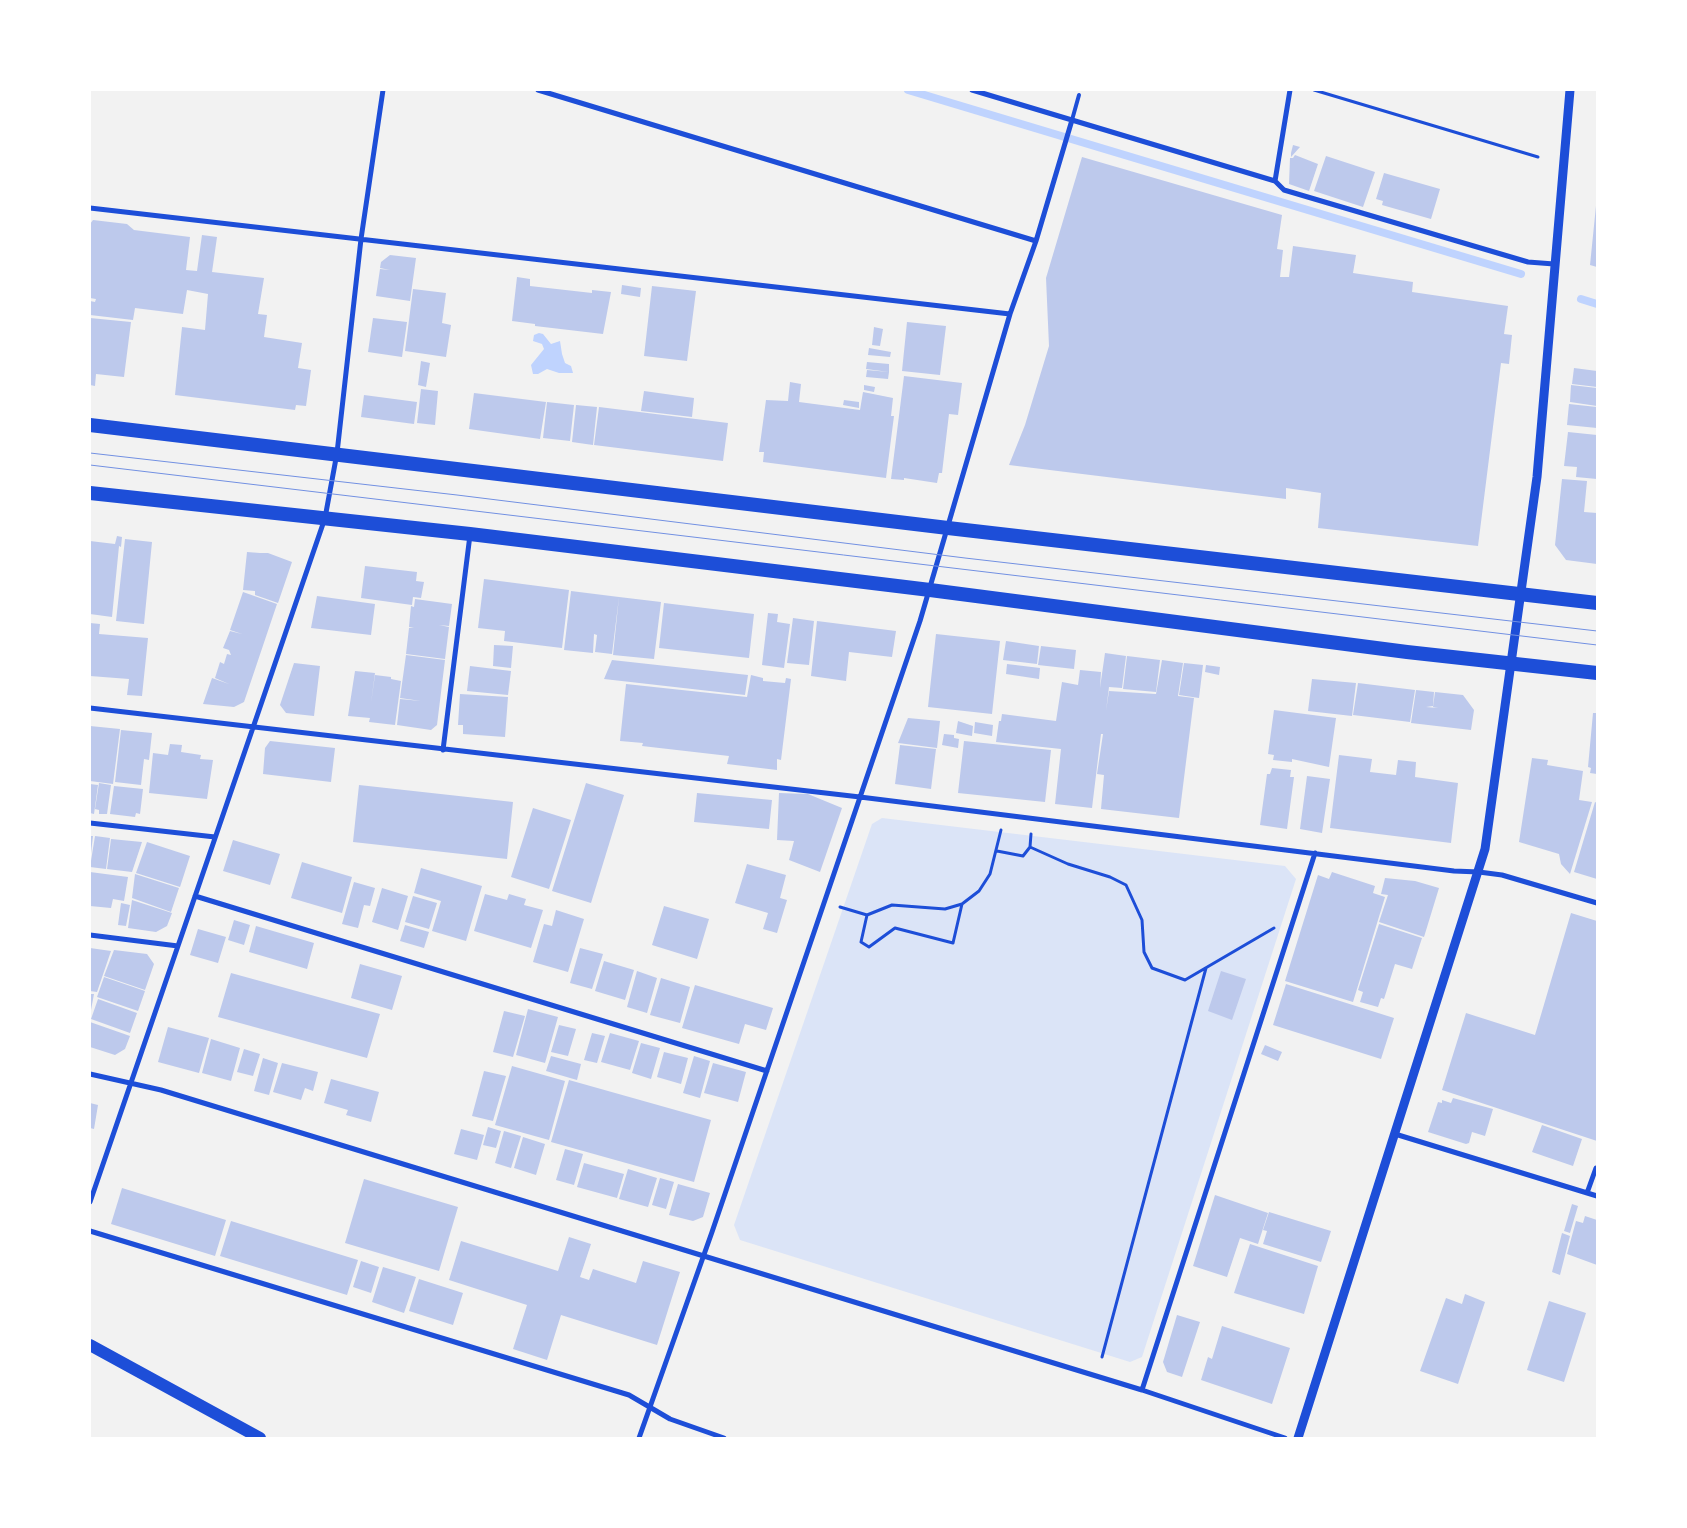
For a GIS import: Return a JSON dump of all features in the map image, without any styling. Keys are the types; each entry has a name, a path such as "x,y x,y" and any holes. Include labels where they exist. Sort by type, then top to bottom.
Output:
{"highway":[{"path":"90,424 948,528 1597,603"},
{"path":"90,493 470,534 930,590 1407,652 1597,673"}],"main road":[{"path":"90,1346 260,1438"}],"street":[{"path":"90,1202 326,518 337,453 361,239 383,90"},
{"path":"538,90 1036,241"},
{"path":"972,90 1274,181 1284,190 1528,262 1554,264"},
{"path":"1274,181 1290,90"},
{"path":"1298,1438 1485,849 1537,477 1570,90"},
{"path":"639,1438 704,1256 930,590 1010,314 1036,241 1072,120"},
{"path":"90,208 1010,314"},
{"path":"443,750 470,534"},
{"path":"90,708 860,797 1454,871 1479,872 1502,876 1597,903"},
{"path":"90,823 215,837"},
{"path":"1142,1390 1315,853"},
{"path":"196,896 767,1071"},
{"path":"90,935 178,946"},
{"path":"90,1074 132,1082 704,1256 1142,1390 1285,1438"},
{"path":"1395,1134 1597,1196"},
{"path":"1587,1193 1596,1168"},
{"path":"90,1231 629,1395 670,1419 724,1438"}],"lane":[{"path":"1072,120 1079,94"}],"path":[{"path":"1314,90 1538,157"},
{"path":"839,907 867,915 892,905 945,909 962,904 979,891 990,874 997,851 1004,815"},
{"path":"997,851 1023,856 1030,847 1031,818"},
{"path":"1030,847 1068,864 1110,877 1126,885 1142,920 1144,952 1152,968 1185,980 1294,916"},
{"path":"867,915 861,942 869,947 895,928 953,943 962,904"},
{"path":"1102,1357 1206,968"}],"shaded area":[{"path":"882,818 1285,866 1296,879 1142,1357 1130,1362 740,1240 734,1225 872,824"}],"water":[{"path":"543,334 551,344 560,341 565,363 571,366 573,373 559,373 547,369 538,374 533,374 531,365 544,349 542,344 533,341 534,335"}],"building":[{"path":"1293,145 1300,147 1291,157 1291,153"},
{"path":"1295,155 1318,164 1309,191 1289,184 1290,158 1293,158"},
{"path":"1326,156 1375,172 1363,207 1314,191"},
{"path":"1082,157 1282,215 1277,249 1283,250 1280,277 1289,277 1293,246 1356,255 1353,273 1413,282 1412,292 1508,306 1504,334 1512,335 1509,364 1501,363 1478,546 1318,528 1321,493 1286,488 1286,499 1009,465 1025,425 1049,346 1046,278"},
{"path":"1384,173 1440,189 1431,219 1382,205 1383,201 1376,199"},
{"path":"1597,206 1597,267 1590,265"},
{"path":"93,220 127,224 134,230 190,237 186,270 197,271 202,235 217,237 212,272 264,278 258,314 267,315 264,337 302,343 298,368 311,370 306,406 296,405 295,410 175,395 182,327 205,330 208,294 187,290 183,314 135,308 133,320 90,315 90,301 95,302 96,299 90,298 90,224"},
{"path":"390,255 416,258 410,301 376,296 380,269 390,270 380,268 381,262"},
{"path":"517,277 530,279 530,286 592,293 592,290 611,292 603,334 535,326 535,324 512,321"},
{"path":"622,285 641,288 640,297 621,294"},
{"path":"652,286 696,291 687,361 644,356"},
{"path":"413,289 446,293 442,323 451,325 446,357 405,351"},
{"path":"90,318 131,322 124,377 96,374 95,386 90,385"},
{"path":"373,318 407,322 402,357 368,352"},
{"path":"907,322 946,326 940,375 902,371"},
{"path":"874,327 883,329 880,346 872,345"},
{"path":"869,348 891,352 890,357 868,355"},
{"path":"421,361 430,363 426,387 418,385"},
{"path":"867,362 889,364 889,372 866,369"},
{"path":"1574,368 1597,371 1597,387 1572,384"},
{"path":"867,370 889,372 888,379 866,377"},
{"path":"904,376 962,383 958,415 949,414 942,473 939,473 937,483 904,478 904,480 891,479"},
{"path":"790,382 801,384 799,402 860,410 863,392 893,398 891,416 894,416 886,478 763,462 764,452 759,452 766,400 788,401"},
{"path":"864,385 875,387 874,392 864,390"},
{"path":"1571,385 1597,388 1597,406 1570,402"},
{"path":"421,389 438,391 435,425 417,423"},
{"path":"644,391 694,398 692,417 641,411"},
{"path":"474,393 546,402 540,439 469,429"},
{"path":"364,395 417,402 414,424 361,417"},
{"path":"844,400 859,402 859,408 843,405"},
{"path":"547,402 574,405 570,441 543,438"},
{"path":"1569,404 1597,407 1597,428 1567,425"},
{"path":"576,405 597,407 593,445 572,442"},
{"path":"599,407 728,423 723,461 594,445"},
{"path":"1568,432 1597,435 1597,479 1576,477 1577,467 1564,466"},
{"path":"1562,479 1587,481 1584,512 1597,513 1597,564 1566,560 1555,545"},
{"path":"117,536 122,537 121,547 119,546 112,617 90,614 90,541 115,544"},
{"path":"125,539 152,542 144,624 116,621"},
{"path":"247,552 268,553 292,562 278,603 255,595 255,591 243,590"},
{"path":"365,566 417,572 416,581 424,582 421,598 413,597 412,605 361,598"},
{"path":"484,579 569,590 562,648 504,641 505,631 478,628"},
{"path":"571,591 619,597 612,654 595,652 597,635 594,634 593,653 564,650"},
{"path":"243,592 277,604 244,702 234,707 203,704 212,678 229,684 215,678 220,662 224,664 227,654 231,655 229,650 223,648 230,631 242,634 230,630"},
{"path":"317,596 375,604 371,635 311,628"},
{"path":"619,597 661,602 654,659 613,655"},
{"path":"415,599 452,604 449,626 439,625 449,627 445,659 406,654 409,628 414,628 409,627 411,606 414,607"},
{"path":"664,603 754,614 749,658 659,648"},
{"path":"768,613 778,614 777,622 790,624 784,668 762,665"},
{"path":"793,618 814,621 809,665 787,663"},
{"path":"817,621 896,631 892,657 849,652 846,681 811,676"},
{"path":"90,623 100,624 99,634 148,638 142,696 127,695 129,679 90,676"},
{"path":"936,634 1000,641 992,714 928,707"},
{"path":"1006,641 1039,646 1037,664 1003,660"},
{"path":"494,645 513,646 511,668 493,666"},
{"path":"1041,646 1076,650 1074,669 1038,665"},
{"path":"1105,653 1126,656 1122,688 1109,687 1106,711 1109,691 1156,694 1162,660 1183,663 1178,696 1194,698 1179,818 1101,809 1104,775 1097,774 1103,734 1101,734 1092,808 1055,804 1061,749 996,742 1002,714 1056,721 1062,682 1078,685 1080,670 1101,672 1100,688"},
{"path":"406,655 445,660 437,725 431,730 397,725 400,699 421,701 400,698"},
{"path":"1127,656 1160,660 1156,692 1123,689"},
{"path":"612,660 748,675 745,695 604,679"},
{"path":"294,663 320,666 314,716 286,713 280,705"},
{"path":"1184,663 1203,665 1199,698 1179,695"},
{"path":"1007,664 1040,668 1039,679 1006,674"},
{"path":"1206,665 1220,667 1219,675 1205,672"},
{"path":"470,666 511,671 508,695 467,691"},
{"path":"355,671 375,673 371,703 375,675 391,677 391,679 401,681 395,725 369,722 370,718 348,716"},
{"path":"751,675 763,678 763,681 785,683 786,678 791,679 781,760 777,759 777,770 727,764 729,756 642,746 643,743 620,741 626,684 747,697"},
{"path":"1312,679 1356,683 1352,716 1308,711"},
{"path":"1358,683 1415,690 1410,722 1353,715"},
{"path":"1416,690 1434,692 1433,706 1426,707 1438,708 1433,707 1435,692 1463,695 1474,710 1471,730 1411,723"},
{"path":"460,694 508,697 505,737 463,734 463,725 458,725"},
{"path":"1274,710 1336,718 1329,767 1292,759 1292,762 1273,760 1274,755 1268,754"},
{"path":"1593,713 1597,713 1597,774 1590,773 1591,768 1588,767"},
{"path":"908,718 940,721 937,748 898,743"},
{"path":"958,721 973,726 972,736 956,733"},
{"path":"975,722 993,725 992,736 974,733"},
{"path":"90,726 120,729 113,784 90,781"},
{"path":"121,730 152,733 149,760 144,759 141,785 115,782"},
{"path":"944,734 954,735 954,738 959,739 958,748 942,745"},
{"path":"270,741 335,748 331,782 263,774 265,748"},
{"path":"964,741 1051,750 1045,802 958,793"},
{"path":"170,744 182,745 181,752 201,755 200,759 213,760 207,799 149,793 153,753 168,755"},
{"path":"900,745 936,749 931,789 895,784"},
{"path":"1339,755 1372,759 1370,772 1396,775 1398,760 1416,762 1415,777 1458,783 1451,843 1330,828"},
{"path":"1532,758 1548,760 1547,765 1583,771 1579,800 1592,802 1570,874 1561,864 1559,854 1519,842"},
{"path":"1272,768 1291,770 1290,777 1294,777 1287,829 1260,825 1267,774 1270,774"},
{"path":"1307,776 1330,779 1322,833 1300,829"},
{"path":"99,783 111,785 107,814 99,814 99,810 95,809"},
{"path":"586,783 624,795 591,903 552,891"},
{"path":"90,784 98,785 94,814 90,813"},
{"path":"359,785 513,802 507,859 353,842"},
{"path":"114,786 143,789 140,814 136,813 135,817 110,814"},
{"path":"697,793 772,800 769,829 694,822"},
{"path":"779,793 808,794 842,808 820,872 789,860 794,841 777,840"},
{"path":"1595,802 1597,803 1597,879 1574,872"},
{"path":"533,808 571,820 549,889 511,877"},
{"path":"90,836 93,836 91,853 90,853"},
{"path":"95,836 110,838 106,869 90,867"},
{"path":"111,839 142,842 132,872 107,869"},
{"path":"233,840 280,854 270,885 223,871"},
{"path":"147,842 190,856 180,887 136,873"},
{"path":"302,862 352,877 342,913 291,898"},
{"path":"747,864 786,875 780,898 787,900 777,933 763,929 768,913 735,903"},
{"path":"421,868 482,886 466,941 432,931 441,901 414,893"},
{"path":"90,872 128,877 124,901 113,899 111,908 90,906"},
{"path":"1332,872 1375,886 1373,893 1385,897 1353,1002 1285,981 1318,875 1329,879"},
{"path":"135,874 179,888 171,912 132,898"},
{"path":"1385,878 1415,881 1439,888 1424,937 1379,922 1388,895 1381,894"},
{"path":"354,882 375,888 370,906 364,905 358,928 342,924"},
{"path":"382,888 408,896 398,930 372,922"},
{"path":"485,894 507,900 509,894 526,899 524,905 543,910 531,948 474,931"},
{"path":"413,896 437,903 429,929 405,922"},
{"path":"132,900 172,913 167,926 156,932 128,928"},
{"path":"121,903 130,905 126,926 118,925"},
{"path":"664,906 709,919 697,959 652,945"},
{"path":"556,910 584,919 568,972 533,962 544,924 552,926"},
{"path":"1571,913 1597,921 1597,1141 1442,1090 1466,1013 1535,1035"},
{"path":"234,920 250,925 244,945 228,940"},
{"path":"1379,924 1422,938 1412,969 1395,964 1384,999 1381,998 1378,1007 1360,1002 1363,992 1358,990"},
{"path":"405,925 429,932 424,948 400,941"},
{"path":"256,926 314,943 307,969 249,952"},
{"path":"198,929 226,937 218,963 190,955"},
{"path":"90,948 111,951 97,992 90,991"},
{"path":"580,948 603,954 592,989 570,983"},
{"path":"114,950 147,954 154,964 145,990 104,976"},
{"path":"604,961 634,970 625,1000 595,991"},
{"path":"360,964 402,976 392,1010 351,998"},
{"path":"637,971 657,978 647,1013 627,1007"},
{"path":"1221,971 1246,979 1232,1020 1208,1011"},
{"path":"231,973 380,1014 367,1058 218,1017"},
{"path":"104,977 145,991 138,1011 97,997"},
{"path":"661,978 690,987 680,1023 650,1015"},
{"path":"1286,984 1394,1018 1381,1059 1273,1025"},
{"path":"695,985 773,1008 766,1030 745,1024 739,1044 682,1028"},
{"path":"90,994 94,994 91,1010 90,1010"},
{"path":"98,999 137,1013 130,1033 91,1019"},
{"path":"528,1009 558,1017 545,1063 516,1055"},
{"path":"504,1011 525,1016 513,1057 493,1052"},
{"path":"90,1022 130,1036 125,1049 115,1055 90,1047"},
{"path":"559,1025 576,1029 568,1056 551,1052"},
{"path":"168,1027 209,1038 199,1073 158,1062"},
{"path":"592,1033 605,1036 597,1063 584,1060"},
{"path":"610,1033 639,1041 630,1070 601,1062"},
{"path":"211,1039 240,1048 231,1081 202,1073"},
{"path":"641,1043 660,1048 651,1079 632,1073"},
{"path":"1265,1045 1282,1052 1278,1061 1261,1054"},
{"path":"244,1049 260,1054 253,1076 237,1072"},
{"path":"664,1052 688,1058 681,1084 657,1077"},
{"path":"551,1056 581,1064 577,1080 546,1071"},
{"path":"694,1056 710,1061 700,1098 683,1093"},
{"path":"263,1058 278,1063 269,1095 254,1091"},
{"path":"282,1063 318,1072 313,1091 305,1088 301,1100 273,1092"},
{"path":"713,1063 746,1072 738,1102 704,1093"},
{"path":"512,1066 565,1081 549,1140 495,1125"},
{"path":"484,1071 506,1076 493,1121 472,1116"},
{"path":"331,1079 379,1092 371,1122 346,1115 348,1110 324,1103"},
{"path":"569,1080 711,1120 694,1182 551,1142"},
{"path":"1453,1098 1493,1109 1485,1136 1472,1132 1469,1143 1466,1144 1428,1132 1438,1102 1442,1103 1442,1100 1451,1103"},
{"path":"90,1103 98,1105 94,1129 90,1128"},
{"path":"1542,1125 1582,1139 1573,1166 1532,1152"},
{"path":"488,1127 501,1131 496,1148 483,1145"},
{"path":"461,1129 484,1135 477,1160 454,1154"},
{"path":"504,1131 521,1136 511,1168 495,1163"},
{"path":"523,1137 545,1144 536,1175 514,1168"},
{"path":"565,1149 583,1154 574,1185 556,1180"},
{"path":"584,1163 624,1174 617,1198 577,1187"},
{"path":"628,1169 657,1178 648,1207 619,1199"},
{"path":"660,1178 674,1182 666,1209 652,1205"},
{"path":"364,1179 458,1207 439,1271 345,1243"},
{"path":"678,1184 710,1193 703,1217 693,1221 669,1215"},
{"path":"122,1188 226,1220 215,1256 111,1224"},
{"path":"1215,1195 1268,1213 1258,1244 1240,1238 1227,1277 1193,1266"},
{"path":"1572,1204 1578,1206 1570,1233 1564,1231"},
{"path":"1269,1212 1331,1231 1321,1262 1263,1244 1267,1231 1263,1230"},
{"path":"1585,1216 1597,1220 1597,1265 1567,1254 1576,1221 1583,1223"},
{"path":"231,1221 358,1260 347,1295 220,1256"},
{"path":"1562,1233 1570,1236 1560,1275 1552,1272"},
{"path":"569,1237 591,1244 580,1277 589,1280 593,1269 636,1283 643,1261 680,1272 657,1345 561,1315 547,1360 513,1349 527,1305 449,1280 461,1241 558,1271"},
{"path":"1250,1244 1318,1266 1304,1314 1234,1293"},
{"path":"361,1261 379,1267 371,1293 353,1287"},
{"path":"383,1267 416,1277 404,1313 372,1302"},
{"path":"419,1279 463,1293 453,1325 409,1311"},
{"path":"1465,1294 1485,1302 1458,1384 1420,1371 1446,1298 1462,1304"},
{"path":"1549,1301 1586,1313 1564,1382 1527,1370"},
{"path":"1177,1315 1200,1322 1182,1377 1167,1372 1163,1362"},
{"path":"1222,1326 1290,1348 1272,1404 1201,1380 1208,1357 1212,1359"}],"waterway":[{"path":"908,90 1521,274"},
{"path":"1581,299 1597,304"}],"tram line":[{"path":"90,453 457,495 965,558 1597,631"},
{"path":"90,465 1597,645"}]}
